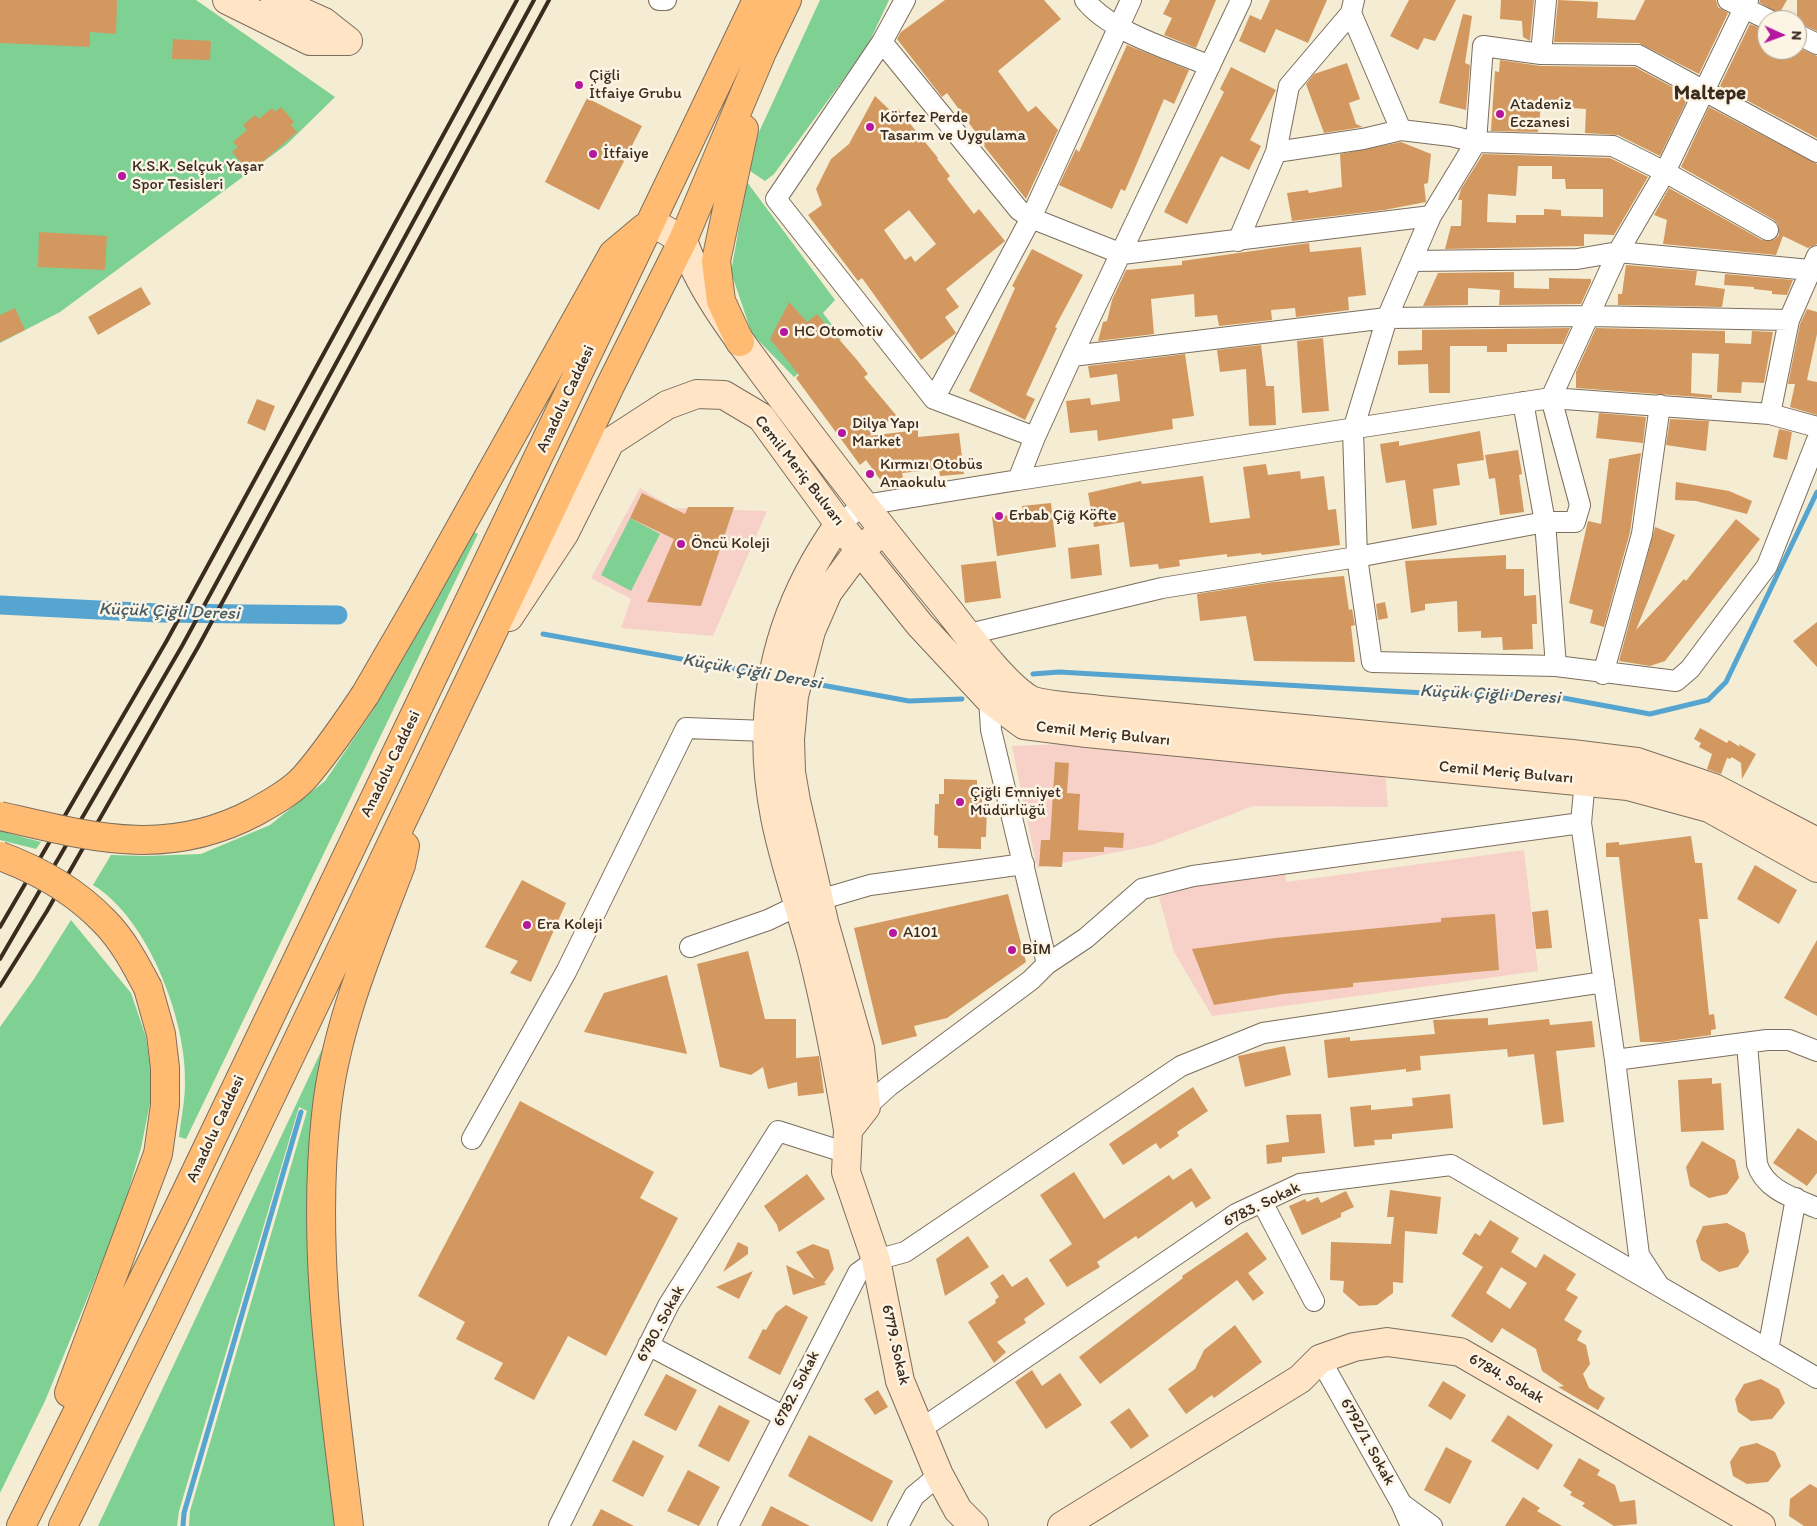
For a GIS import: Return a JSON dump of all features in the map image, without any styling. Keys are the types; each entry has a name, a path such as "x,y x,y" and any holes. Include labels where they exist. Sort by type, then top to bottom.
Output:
{"highway":[{"name":"Anadolu Caddesi","path":"20,1526 178,1209 757,0"},
{"name":"Anadolu Caddesi","path":"62,1526 166,1316 610,386 683,240 762,52 787,0"},
{"path":"740,342 722,301 716,261 732,179 762,52"},
{"path":"0,816 112,839 160,840 198,836 238,821 263,808 303,779 340,733 416,607 613,254 652,222"},
{"path":"349,1526 328,1341 322,1263 320,1216 326,1114 335,1060 352,993 401,865 418,789"},
{"path":"0,856 26,865 68,890 104,921 129,952 148,988 161,1034 165,1068 165,1105 158,1154 20,1526"}],"main road":[{"path":"227,0 310,41 348,41 324,22 274,0"},
{"path":"652,222 683,240"},
{"name":"Cemil Meriç Bulvarı","path":"683,240 690,259 740,342 883,530 1006,678 1030,700 1100,710 1572,754 1637,762 1714,788 1817,842"},
{"name":"Cemil Meriç Bulvarı","path":"478,664 564,534 610,442 667,405 697,394 724,395 761,417 839,524 920,625 989,699 1024,725 1097,734 1584,780 1628,786 1709,808 1817,868"},
{"path":"792,652 784,632 803,582 820,550 839,524"},
{"path":"847,1141 866,1107 860,1048 809,902 776,818 769,777 766,731 781,705 792,652 828,592 861,550 883,530"},
{"path":"781,705 790,739 791,772 809,902"},
{"name":"6779. Sokak","path":"809,902 838,1068 847,1141 846,1172 876,1260 900,1381 939,1475 958,1510 974,1526"},
{"name":"6784. Sokak","path":"1062,1526 1300,1379 1320,1359 1354,1347 1387,1342 1460,1352 1761,1526"}],"street":[{"path":"660,0 666,0"},
{"path":"905,0 882,42 776,199 934,399 1034,437"},
{"path":"1085,0 1096,13 1118,27 1210,66"},
{"path":"934,399 1031,218 1131,0"},
{"path":"1018,480 1034,437 1241,0"},
{"path":"1541,54 1546,0"},
{"path":"969,634 1162,588 1357,557 1545,522 1574,522 1580,505 1551,398 1618,252 1665,172 1740,3 1757,13"},
{"path":"1238,241 1276,152 1289,86 1352,7 1402,130"},
{"path":"882,42 1018,210 1031,218 1122,254 1431,216"},
{"path":"1817,152 1702,92 1638,55 1541,54 1483,46 1476,142 1431,216 1387,318 1353,430 1357,557 1372,662 1556,666 1603,674 1676,681 1690,669 1767,566 1817,440"},
{"path":"1276,152 1363,139 1402,130 1451,136 1476,142 1613,146 1665,172 1768,230"},
{"path":"1413,261 1577,259 1618,252 1814,263 1789,320 1770,414"},
{"path":"1072,356 1387,318 1590,316 1789,320"},
{"path":"839,524 864,505 1551,398 1770,414 1817,427"},
{"path":"1523,402 1545,522 1556,666"},
{"path":"1603,674 1642,534 1660,405"},
{"path":"1006,678 989,699 990,730 1047,964"},
{"path":"472,1139 566,972 686,728 766,731"},
{"path":"1584,780 1581,822 1615,1060 1639,1255 1660,1288"},
{"path":"866,1107 889,1086 1031,980 1047,964 1086,938 1142,889 1193,876 1581,822"},
{"path":"690,947 768,920 809,902 870,885 1024,864"},
{"path":"876,1260 905,1252 1181,1066 1262,1033 1604,982"},
{"path":"1615,1060 1767,1040 1789,1040 1817,1051"},
{"path":"1747,1044 1757,1164 1760,1176 1769,1185 1817,1208"},
{"name":"6780. Sokak","path":"559,1526 669,1304 778,1131 847,1141"},
{"name":"6783. Sokak","path":"921,1429 1236,1214 1300,1184 1451,1165 1817,1378"},
{"path":"1768,1350 1796,1198"},
{"path":"1262,1202 1314,1302"},
{"name":"6782. Sokak","path":"728,1526 858,1273 876,1260"},
{"path":"648,1345 783,1416"},
{"name":"6792/1. Sokak","path":"1320,1359 1401,1503 1411,1526"},
{"path":"898,1526 914,1496 939,1475"},
{"path":"1401,1503 1432,1526"}],"shaded area":[{"name":"Öncü Koleji","path":"640,488 673,508 767,511 713,636 621,628 631,599 591,578"},
{"path":"1062,744 1385,771 1388,807 1253,806 1152,845 1037,868 1012,746"},
{"path":"1524,850 1538,971 1212,1016 1174,952 1159,897 1187,888 1285,873 1286,882"}],"green space":[{"name":"K.S.K. Selçuk Yaşar Spor Tesisleri","path":"0,0 196,0 335,97 286,145 60,312 0,343"},
{"path":"820,0 889,0 867,47 774,174 765,181 747,169 759,132"},
{"path":"747,182 835,300 823,313 842,338 794,377 752,334 731,272"},
{"path":"630,518 660,534 631,591 601,575"},
{"path":"472,531 478,534 186,1139 179,1137 185,1090 184,1058 171,1002 147,946 131,921 113,900 93,885 111,855 201,854 270,825 325,781 372,712"},
{"path":"0,831 41,842 36,849 0,840"},
{"path":"71,920 131,993 146,1037 153,1088 141,1148 121,1216 45,1401 0,1493 0,1027 34,979"},
{"path":"333,1026 311,1152 306,1213 317,1363 336,1526 189,1526 190,1511 307,1111 299,1107 179,1511 177,1526 98,1526"}],"building":[{"path":"0,0 117,0 116,34 90,32 90,47 0,43"},
{"path":"945,0 1044,0 1061,19 998,71 1028,112 1036,106 1058,130 1026,199 984,146 947,93 942,97 897,39 901,32"},
{"path":"1170,0 1216,0 1196,48 1164,35 1172,18 1163,14"},
{"path":"1270,0 1327,0 1308,43 1276,29 1265,53 1239,41 1250,15 1261,20"},
{"path":"1409,0 1456,0 1435,41 1424,38 1418,50 1390,36"},
{"path":"1501,0 1534,0 1530,41 1523,37 1522,21 1500,19"},
{"path":"1558,0 1598,2 1597,18 1635,20 1645,0 1716,0 1718,7 1728,13 1699,74 1639,43 1554,42"},
{"path":"1760,0 1787,0 1781,10 1772,10 1759,2"},
{"path":"1797,0 1817,0 1817,31 1807,26 1807,10 1797,10"},
{"path":"1463,14 1472,16 1465,63 1470,65 1466,110 1439,103"},
{"path":"1750,24 1757,27 1757,60 1807,60 1807,52 1817,56 1817,138 1720,86"},
{"path":"173,39 211,41 210,60 172,59"},
{"path":"1127,45 1189,70 1174,104 1164,99 1125,191 1121,189 1112,209 1059,185 1076,149 1079,152"},
{"path":"1500,60 1541,66 1635,67 1689,96 1660,156 1618,135 1585,133 1586,109 1541,106 1538,132 1491,131 1495,71 1499,72"},
{"path":"1347,63 1360,99 1349,103 1356,124 1363,127 1324,133 1306,84 1314,74"},
{"path":"1231,67 1276,90 1250,140 1261,146 1249,170 1221,156 1187,224 1164,212 1224,92 1220,89"},
{"path":"875,96 893,113 898,109 938,158 950,176 947,179 974,214 979,209 1005,241 946,289 959,307 945,317 956,333 921,360 862,278 858,281 808,215 822,205 816,189 831,159 849,144","holes":["909,210 936,244 915,262 911,256 905,260 884,230"]},
{"name":"İtfaiye","path":"587,98 642,126 599,210 545,182"},
{"path":"281,107 294,122 291,125 297,132 253,170 247,164 244,166 232,152 238,147 233,142 247,130 243,125 255,115 259,119 272,108 275,112"},
{"path":"1709,107 1817,164 1817,244 1808,248 1783,236 1776,255 1663,244 1667,220 1654,215 1669,188 1762,240 1774,240 1779,235 1778,224 1774,220 1681,167"},
{"path":"1401,142 1431,154 1428,183 1424,184 1426,202 1384,210 1292,221 1287,193 1308,190 1309,193 1342,187 1340,154"},
{"path":"1483,154 1610,158 1648,177 1614,235 1584,234 1584,246 1445,249 1451,226 1461,226 1462,200 1458,200 1461,189","holes":["1518,166 1552,166 1552,179 1565,179 1566,189 1603,189 1603,217 1561,216 1561,210 1544,209 1544,215 1516,215 1516,223 1487,222 1488,194 1516,196"]},
{"path":"39,232 107,236 105,270 38,267"},
{"path":"1309,243 1310,252 1361,247 1366,295 1348,297 1349,310 1296,317 1295,308 1271,310 1272,320 1219,326 1217,315 1195,317 1194,294 1151,299 1154,334 1098,341 1103,322 1107,321 1112,300 1126,270 1182,265 1182,261"},
{"path":"1032,249 1083,275 1055,327 1057,328 1026,395 1035,399 1025,420 969,391 1015,288 1012,286"},
{"path":"1626,265 1697,271 1695,285 1725,289 1722,307 1618,305 1618,294 1622,294"},
{"path":"1514,272 1514,288 1549,289 1549,278 1591,279 1591,282 1581,304 1499,305 1500,290 1468,288 1468,305 1423,306 1438,273"},
{"path":"1725,274 1793,280 1787,295 1772,294 1772,291 1754,289 1754,287 1724,285"},
{"path":"141,287 151,304 98,335 88,317"},
{"path":"789,302 807,322 817,314 868,374 864,377 896,415 869,436 918,430 918,437 959,433 964,474 940,476 939,469 902,473 905,486 887,489 866,460 860,465 796,378 799,375 770,339"},
{"path":"15,308 25,330 0,342 0,315"},
{"path":"1807,309 1817,312 1817,334 1807,380 1817,382 1817,415 1790,407 1795,384 1788,384 1800,324"},
{"path":"1570,328 1563,344 1507,344 1507,352 1487,352 1487,346 1450,346 1450,393 1429,393 1428,364 1398,365 1398,351 1422,350 1422,330"},
{"path":"1596,328 1725,331 1725,343 1751,344 1752,331 1773,332 1764,383 1742,382 1741,393 1717,392 1719,354 1692,353 1691,393 1712,395 1712,398 1576,388 1576,372"},
{"path":"1323,338 1329,411 1302,413 1297,341"},
{"path":"1261,345 1266,386 1274,386 1276,425 1249,426 1246,369 1220,372 1217,350"},
{"path":"1185,354 1194,416 1172,419 1173,429 1098,441 1097,430 1070,433 1066,401 1090,398 1091,405 1120,401 1117,374 1090,378 1088,366"},
{"path":"257,399 275,406 265,431 247,423"},
{"path":"1599,413 1646,417 1643,443 1596,438"},
{"path":"1670,419 1709,421 1706,451 1666,445"},
{"path":"1779,429 1792,432 1787,460 1773,457"},
{"path":"1480,431 1484,460 1457,464 1460,485 1433,489 1437,525 1412,529 1405,480 1386,483 1380,444 1399,441 1399,446"},
{"path":"1518,450 1522,474 1519,475 1524,512 1500,515 1495,478 1489,479 1485,455"},
{"path":"1641,453 1630,532 1604,627 1590,623 1593,610 1569,603 1588,521 1601,524 1609,459"},
{"path":"1266,464 1268,475 1300,471 1301,479 1324,476 1328,510 1336,509 1340,545 1262,555 1261,553 1227,557 1227,554 1179,560 1180,566 1159,569 1158,564 1130,567 1124,522 1094,527 1088,493 1141,481 1142,484 1203,476 1210,523 1250,518 1243,467"},
{"path":"1676,482 1729,491 1752,501 1747,514 1696,501 1675,500"},
{"path":"642,493 685,514 688,507 734,507 701,606 647,602 674,539 630,518"},
{"path":"1051,503 1056,547 997,556 992,517 1023,514 1022,506"},
{"path":"1736,519 1760,539 1665,661 1650,666 1619,661 1655,527 1675,535 1636,630 1684,579 1686,581"},
{"path":"1099,544 1102,575 1071,579 1068,548"},
{"path":"1506,555 1506,569 1524,569 1524,596 1536,595 1537,624 1532,624 1533,649 1503,650 1502,637 1481,638 1481,631 1458,632 1457,601 1425,604 1425,610 1411,613 1405,561"},
{"path":"996,561 1001,598 965,603 961,565"},
{"path":"1344,576 1349,610 1352,609 1355,625 1351,626 1355,662 1254,661 1246,616 1200,621 1197,594 1274,582"},
{"path":"1385,602 1388,618 1378,620 1376,604"},
{"path":"1817,622 1817,667 1793,641"},
{"path":"1700,728 1727,743 1729,740 1756,754 1742,779 1741,763 1732,757 1730,759 1727,758 1721,774 1707,769 1712,754 1699,747 1701,743 1694,739"},
{"path":"1055,762 1069,763 1067,793 1080,794 1078,830 1124,833 1123,848 1104,847 1104,852 1063,852 1062,867 1039,866 1041,840 1050,840"},
{"path":"944,779 977,780 977,795 982,795 982,805 987,805 986,837 981,837 981,849 938,848 938,836 934,835 935,804 939,804 939,794 944,794"},
{"path":"1691,836 1695,863 1702,863 1708,919 1699,919 1709,1015 1714,1014 1716,1029 1711,1030 1711,1035 1662,1042 1640,1042 1619,857 1606,857 1606,843 1619,842 1619,845"},
{"path":"1755,865 1797,890 1779,924 1737,899"},
{"name":"Era Koleji","path":"522,880 566,903 531,982 510,973 518,961 485,947"},
{"path":"1008,894 1026,962 947,1018 914,1026 917,1036 882,1045 854,928"},
{"path":"1548,910 1552,948 1536,949 1532,912"},
{"path":"1495,914 1499,970 1353,983 1353,987 1283,994 1214,1005 1192,949 1275,938 1441,922 1441,918"},
{"path":"1817,940 1817,1016 1784,998"},
{"path":"748,951 765,1019 796,1019 796,1058 819,1056 824,1093 798,1096 797,1082 768,1089 763,1067 751,1075 720,1067 697,964"},
{"path":"667,975 687,1054 584,1032 604,993"},
{"path":"1488,1018 1488,1025 1549,1019 1550,1025 1592,1021 1595,1047 1556,1051 1564,1122 1543,1125 1534,1054 1508,1057 1507,1049 1420,1056 1421,1070 1406,1072 1406,1069 1328,1078 1324,1040 1350,1037 1350,1041 1435,1034 1433,1020"},
{"path":"1285,1046 1291,1075 1245,1087 1238,1056"},
{"path":"1712,1078 1712,1084 1721,1083 1724,1130 1681,1132 1678,1080"},
{"path":"1193,1087 1208,1111 1177,1132 1179,1136 1160,1149 1156,1143 1123,1165 1109,1144"},
{"path":"1450,1094 1453,1128 1392,1134 1392,1139 1374,1140 1375,1145 1354,1147 1350,1107 1371,1105 1371,1110 1413,1106 1412,1098"},
{"path":"520,1101 654,1172 640,1198 678,1218 606,1356 568,1336 534,1400 494,1379 503,1363 456,1339 465,1322 418,1296"},
{"path":"1321,1114 1325,1153 1282,1157 1282,1162 1267,1164 1266,1145 1289,1142 1286,1115"},
{"path":"1798,1128 1817,1141 1817,1173 1807,1186 1773,1163"},
{"path":"1702,1141 1735,1160 1739,1178 1727,1194 1709,1198 1690,1186 1686,1167"},
{"path":"1191,1168 1211,1198 1196,1208 1192,1201 1138,1239 1136,1236 1097,1262 1100,1267 1067,1287 1049,1260 1072,1244 1040,1195 1074,1172 1104,1219 1169,1175 1173,1180"},
{"path":"807,1174 825,1199 779,1232 777,1225 764,1206"},
{"path":"1390,1190 1441,1197 1437,1234 1405,1231 1403,1283 1393,1282 1393,1293 1377,1305 1359,1306 1343,1292 1344,1281 1330,1280 1331,1242 1391,1244 1394,1217 1387,1217"},
{"path":"1346,1191 1354,1207 1341,1213 1341,1217 1302,1235 1289,1206 1305,1199 1307,1202 1318,1197 1321,1203"},
{"path":"1490,1220 1519,1238 1511,1252 1536,1268 1544,1254 1576,1274 1566,1290 1578,1297 1564,1320 1582,1331 1577,1340 1586,1345 1590,1364 1583,1374 1589,1388 1605,1398 1598,1410 1558,1387 1564,1386 1542,1371 1536,1349 1502,1328 1492,1343 1451,1316 1483,1267 1462,1254 1475,1233 1480,1236","holes":["1501,1267 1527,1283 1510,1309 1486,1293"]},
{"path":"1727,1223 1745,1233 1749,1252 1738,1267 1719,1272 1701,1260 1696,1241 1703,1226"},
{"path":"1247,1232 1267,1259 1248,1273 1264,1293 1253,1301 1237,1280 1100,1384 1079,1357 1183,1278 1182,1276"},
{"path":"968,1236 989,1267 945,1296 936,1259"},
{"path":"738,1242 748,1247 748,1254 723,1272"},
{"path":"813,1244 829,1250 834,1269 824,1283 827,1284 793,1295 786,1265 815,1279 796,1252"},
{"path":"753,1271 739,1299 716,1287"},
{"path":"1003,1274 1012,1287 1027,1277 1045,1304 1024,1319 1026,1323 997,1342 1006,1352 994,1363 968,1322 996,1303 995,1300 999,1297 990,1283"},
{"path":"786,1305 808,1317 780,1375 748,1358 763,1329 766,1330 776,1313"},
{"path":"1235,1325 1262,1362 1214,1398 1212,1395 1186,1414 1168,1389 1195,1369 1204,1350"},
{"path":"1032,1370 1042,1386 1060,1373 1082,1405 1046,1429 1015,1382"},
{"path":"666,1374 697,1390 676,1431 644,1415"},
{"path":"1761,1379 1779,1389 1785,1403 1772,1419 1751,1421 1738,1412 1735,1399 1744,1384"},
{"path":"1443,1381 1466,1395 1451,1420 1428,1406"},
{"path":"878,1390 888,1407 875,1415 864,1399"},
{"path":"719,1405 750,1421 729,1462 698,1446"},
{"path":"1129,1408 1149,1436 1131,1449 1110,1422"},
{"path":"1508,1415 1553,1445 1538,1470 1491,1441"},
{"path":"809,1435 893,1481 872,1522 788,1476"},
{"path":"633,1440 664,1456 643,1497 612,1481"},
{"path":"1757,1443 1775,1452 1781,1466 1768,1482 1747,1484 1733,1476 1730,1462 1740,1447"},
{"path":"1446,1447 1472,1461 1450,1504 1424,1490"},
{"path":"1579,1458 1600,1470 1597,1475 1615,1485 1620,1502 1635,1500 1637,1524 1614,1526 1582,1506 1585,1503 1570,1495 1572,1492 1563,1486"},
{"path":"688,1470 720,1487 699,1526 667,1511"},
{"path":"1810,1484 1817,1488 1817,1526 1804,1526 1789,1516 1790,1499"},
{"path":"1523,1497 1540,1508 1537,1511 1562,1526 1505,1526"},
{"path":"771,1506 810,1526 761,1526"},
{"path":"601,1509 634,1526 592,1526"}],"waterway":[{"name":"Küçük Çiğli Deresi","path":"1033,674 1059,672 1442,694 1547,695 1650,714 1708,700 1726,682 1817,492"},
{"name":"Küçük Çiğli Deresi","path":"0,605 158,613 338,615"},
{"name":"Küçük Çiğli Deresi","path":"543,634 764,674"},
{"name":"Küçük Çiğli Deresi","path":"805,682 909,701 962,699"},
{"path":"183,1526 184,1513 301,1112"}],"railway":[{"path":"0,927 166,642 517,0"},
{"path":"0,959 182,646 534,0"},
{"path":"0,986 47,911 198,647 549,0"}],"place":[{"name":"Çiğli İtfaiye Grubu","path":"579,85"},
{"name":"Atadeniz Eczanesi","path":"1500,114"},
{"name":"Körfez Perde Tasarım ve Uygulama","path":"870,127"},
{"name":"İtfaiye","path":"593,154"},
{"name":"K.S.K. Selçuk Yaşar Spor Tesisleri","path":"122,176"},
{"name":"HC Otomotiv","path":"784,332"},
{"name":"Dilya Yapı Market","path":"842,433"},
{"name":"Kırmızı Otobüs Anaokulu","path":"870,474"},
{"name":"Erbab Çiğ Köfte","path":"999,516"},
{"name":"Öncü Koleji","path":"681,544"},
{"name":"Çiğli Emniyet Müdürlüğü","path":"960,802"},
{"name":"Era Koleji","path":"527,925"},
{"name":"A101","path":"893,933"},
{"name":"BİM","path":"1012,950"}],"district":[{"name":"Maltepe","path":"1710,94"}]}
